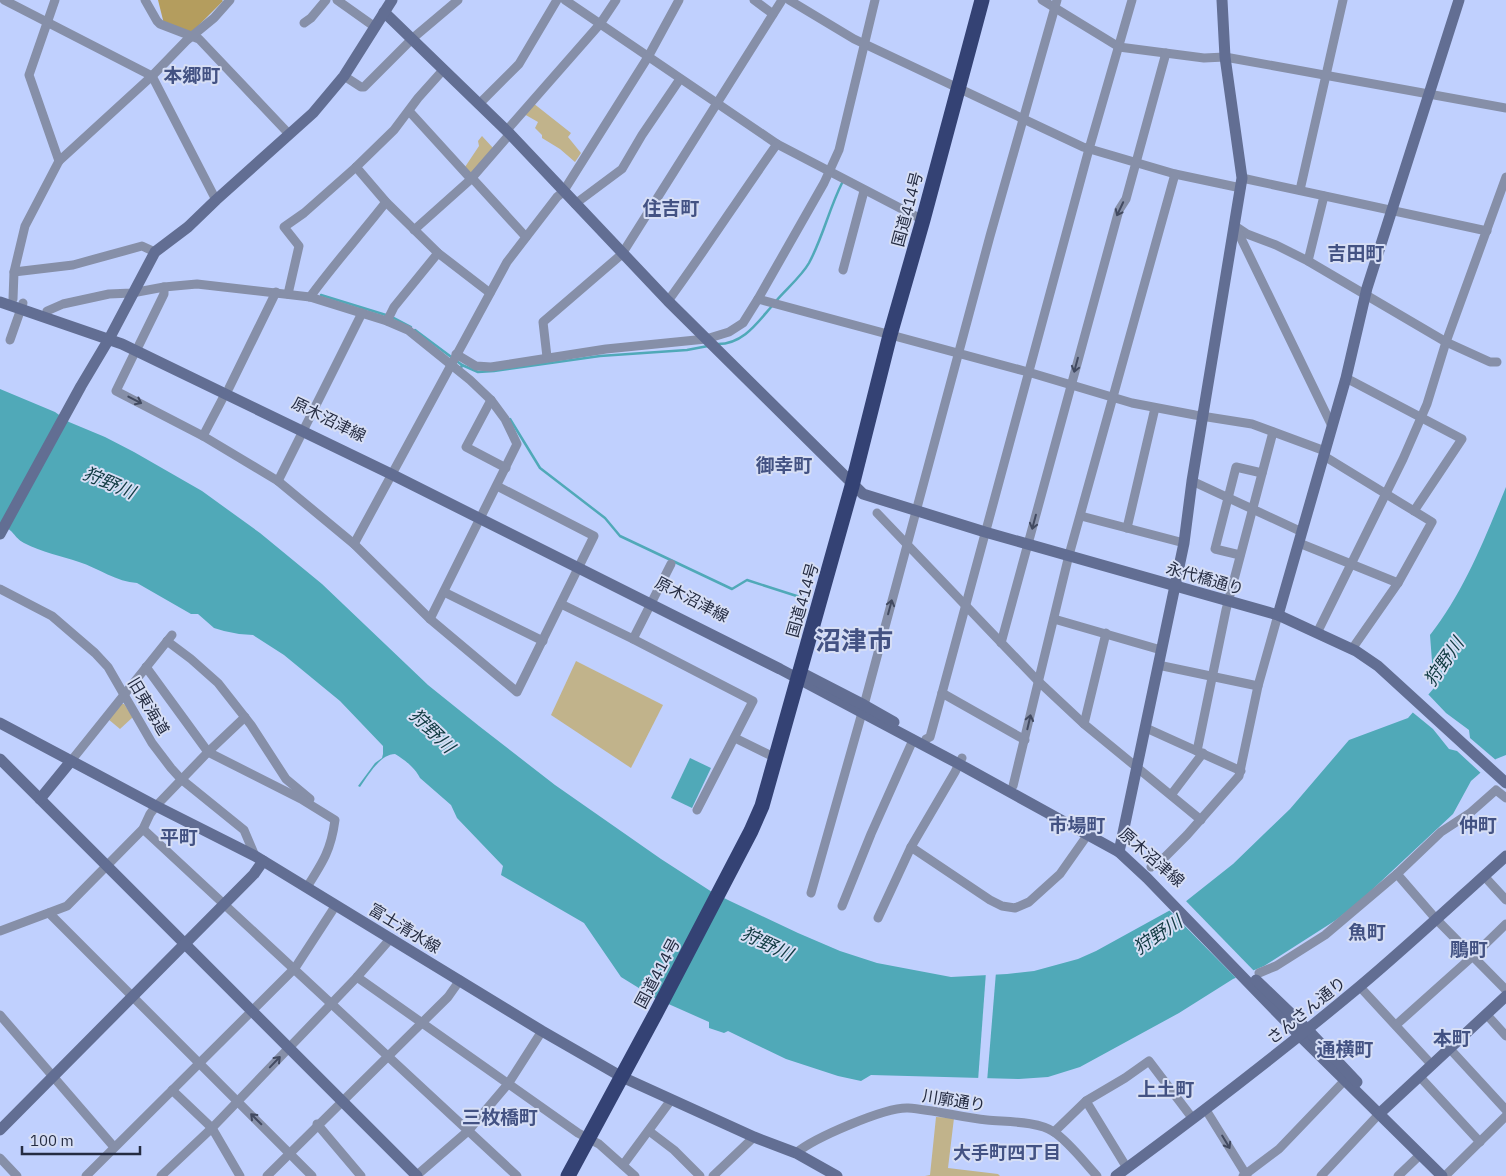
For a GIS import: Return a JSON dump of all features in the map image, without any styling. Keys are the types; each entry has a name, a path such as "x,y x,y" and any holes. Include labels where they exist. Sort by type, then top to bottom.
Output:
{"highway":[{"name":"国道414号","path":"568,1176 737,858 762,806 852,486 890,335 982,0"}],"street":[{"path":"4,0 152,76 216,200"},
{"path":"55,0 30,75 59,161"},
{"path":"145,0 156,21 199,39 289,134"},
{"path":"10,340 19,304 14,272 26,226 59,161 214,18 230,0"},
{"path":"304,23 311,18 326,0"},
{"path":"337,0 375,27"},
{"path":"0,534 81,386 111,336 132,292 155,252 188,227 313,113 344,76 392,0"},
{"path":"344,76 364,88 413,38 458,0"},
{"path":"479,104 519,64 557,0"},
{"path":"565,0 777,144 864,191 923,220"},
{"path":"414,230 472,178 600,24 616,0"},
{"path":"354,544 507,262 563,192 648,57 679,0"},
{"path":"754,0 773,14"},
{"path":"547,357 543,322 622,254 782,0"},
{"path":"789,0 863,43 1089,149 1174,174 1300,190 1487,231"},
{"path":"456,354 476,366 491,367 547,357 706,339 729,332 743,323 796,235 830,173 839,150 863,43 875,0"},
{"path":"1042,0 1056,4 1119,47 1204,58 1225,58 1506,108"},
{"path":"926,739 930,737 1089,149 1132,0"},
{"path":"1119,849 1184,543 1192,482 1241,183 1225,58 1222,0"},
{"path":"1300,190 1343,0"},
{"path":"1149,872 1201,820 1239,776 1258,686 1346,378 1366,296 1391,211 1459,0"},
{"path":"811,893 863,709 958,353 1056,4"},
{"name":"永代橋通り","path":"384,12 413,38 508,133 668,301 852,486 863,494 985,532 1278,615 1356,652 1396,681 1504,781"},
{"path":"1001,643 1119,210 1126,199 1166,53"},
{"path":"288,294 299,246 284,227 304,213 394,130 418,98 444,69"},
{"path":"575,204 622,169 642,135 680,79"},
{"path":"409,111 526,237"},
{"path":"668,301 777,144"},
{"path":"356,167 386,202 438,254 490,293"},
{"path":"1013,786 1069,555 1114,398 1174,174"},
{"path":"1317,633 1403,459 1421,417 1506,177"},
{"path":"843,270 864,191"},
{"path":"1308,261 1324,196"},
{"path":"310,297 330,268 358,238 386,202"},
{"path":"1234,226 1247,234 1276,245 1308,261 1446,342 1490,362 1497,362"},
{"path":"1234,226 1332,426"},
{"path":"14,272 73,265 142,246 155,252"},
{"path":"386,321 394,307 438,254"},
{"path":"48,311 63,304 109,294 197,284 310,297 386,321 408,330 491,400 505,419 517,444 430,619"},
{"path":"164,287 164,294 116,391 203,436 278,481 354,544 430,619 517,692 594,536 497,486"},
{"path":"203,436 276,292"},
{"name":"原木沼津線","path":"0,295 19,304 111,336"},
{"path":"758,299 1028,372 1114,398 1155,408 1252,424 1324,454 1432,522 1356,652"},
{"name":"原木沼津線","path":"0,302 19,304 48,311 111,336 227,391 653,601 863,709 926,739 960,761 1090,832"},
{"path":"278,481 362,313"},
{"path":"1346,378 1462,439 1414,511"},
{"path":"491,400 466,447 506,468"},
{"path":"1127,528 1155,408"},
{"path":"1171,795 1200,752 1228,601 1273,432"},
{"path":"1240,555 1215,549 1236,467 1262,473"},
{"path":"1192,482 1252,510 1351,564 1398,583"},
{"path":"877,513 1038,681 1084,724 1201,820"},
{"path":"1080,516 1184,543"},
{"path":"633,639 671,564"},
{"name":"旧東海道","path":"0,589 59,622 95,653 108,667 152,743 182,779 244,830 259,858"},
{"path":"444,592 542,641"},
{"path":"561,604 754,701 697,810"},
{"path":"1054,619 1161,650"},
{"path":"1084,724 1106,633"},
{"path":"40,799 170,638 205,670 245,717 286,778 320,810"},
{"path":"1158,665 1258,686"},
{"path":"146,667 208,752 320,810 335,820 328,853 307,887"},
{"path":"942,693 1025,740"},
{"name":"原木沼津線","path":"863,709 913,740 1013,786 1119,849 1149,872 1257,981 1303,1033 1348,1078 1369,1094 1380,1113 1443,1176"},
{"path":"0,932 67,906 143,829 156,806 245,717"},
{"name":"富士清水線","path":"0,723 259,858 542,1031 622,1077 754,1137 796,1153"},
{"path":"1146,728 1240,771"},
{"path":"735,738 776,758"},
{"path":"842,906 871,834 913,740"},
{"path":"1,760 417,1176 468,1131 508,1084 542,1031"},
{"path":"878,918 911,847 960,761"},
{"path":"1257,981 1276,966 1325,935 1397,874 1441,832 1470,813 1496,790 1506,798"},
{"path":"143,829 517,1176"},
{"path":"911,847 990,900 1002,906 1015,908 1029,902 1060,874 1090,832"},
{"name":"さんさん通り","path":"1116,1176 1206,1110 1360,987 1506,856"},
{"path":"0,1130 254,874 259,858"},
{"path":"1397,874 1436,919 1506,990"},
{"path":"1484,876 1506,900"},
{"path":"86,1176 294,968 336,905"},
{"path":"49,913 312,1176"},
{"path":"1396,1025 1506,924"},
{"path":"161,1176 212,1128 357,977 391,938"},
{"path":"357,977 508,1084 599,1144 635,1176"},
{"path":"267,1176 317,1124 342,1102 448,997 460,980"},
{"path":"1360,987 1432,1065"},
{"path":"1321,1176 1380,1113 1506,996"},
{"path":"1487,1015 1506,1036"},
{"path":"2,1022 114,1147"},
{"path":"1450,1049 1506,1110"},
{"path":"1054,1132 1086,1101 1150,1061 1193,1119"},
{"path":"1420,1077 1480,1142"},
{"path":"1206,1110 1245,1175 1278,1149 1348,1078"},
{"path":"172,1090 212,1128 240,1176"},
{"path":"624,1165 671,1100"},
{"path":"1086,1101 1127,1168"},
{"name":"川廓通り","path":"796,1153 805,1146 838,1130 887,1111 906,1108 1027,1124 1054,1132 1080,1157 1096,1176"},
{"path":"1443,1176 1506,1116"},
{"path":"317,1124 361,1176"},
{"path":"649,1131 674,1150 700,1176"},
{"path":"713,1176 754,1137"},
{"path":"796,1153 828,1176"},
{"path":"796,1153 837,1176"},
{"path":"1398,1176 1420,1154"},
{"path":"0,1158 17,1176"}],"shaded area":[{"path":"158,0 223,1 192,32 164,24"},
{"path":"533,103 571,133 568,137 581,153 575,162 560,149 542,138 542,135 535,128 538,122 524,114"},
{"path":"482,136 493,148 472,175 465,167 479,146 478,141"},
{"path":"576,661 663,705 631,768 551,715"},
{"path":"120,704 124,704 133,717 120,729 108,719"},
{"path":"936,1117 954,1118 948,1168 998,1174 1000,1176 925,1176 930,1175"}],"water":[{"name":"狩野川","path":"0,389 55,412 69,422 105,437 202,491 260,533 322,584 428,685 479,726 555,785 661,859 712,892 730,901 840,951 877,963 951,977 1034,971 1078,959 1096,951 1185,902 1233,864 1290,809 1349,740 1408,718 1434,688 1430,635 1463,583 1482,545 1506,487 1506,755 1496,759 1471,781 1453,814 1360,901 1336,920 1264,966 1233,979 1179,1013 1080,1067 1048,1077 1019,1079 871,1075 861,1081 838,1076 786,1059 728,1031 724,1033 709,1028 709,1022 655,998 621,977 584,923 501,875 503,866 457,818 451,805 420,778 406,761 395,754 379,762 360,787 358,786 375,763 382,758 383,746 340,701 284,655 253,635 214,628 198,614 191,614 137,583 122,580 20,541 9,529 0,525"},
{"path":"690,758 711,768 692,808 671,798"}],"pier":[{"path":"1427,693 1446,713 1469,730 1470,738 1497,761 1483,775 1457,751 1449,749 1433,729 1411,711"},
{"path":"1184,899 1256,973 1238,980 1168,909"},
{"path":"986,972 996,972 987,1082 978,1081"}],"waterway":[{"path":"776,301 798,278 809,263 842,183"},
{"path":"321,295 386,315"},
{"path":"718,344 727,343 742,336 772,306"},
{"path":"392,317 411,327"},
{"path":"415,330 462,365 461,368"},
{"path":"462,365 478,372 494,371 600,356 687,350 708,346"},
{"path":"510,419 540,468 605,518 620,536 732,589 747,580 803,598"}],"district":[{"name":"本郷町","path":"192,75"},
{"name":"住吉町","path":"671,208"},
{"name":"吉田町","path":"1356,253"},
{"name":"御幸町","path":"784,465"},
{"name":"沼津市","path":"854,641"},
{"name":"市場町","path":"1077,825"},
{"name":"仲町","path":"1478,825"},
{"name":"平町","path":"179,837"},
{"name":"魚町","path":"1367,932"},
{"name":"鵰町","path":"1469,949"},
{"name":"本町","path":"1452,1038"},
{"name":"通横町","path":"1345,1049"},
{"name":"上土町","path":"1166,1089"},
{"name":"三枚橋町","path":"500,1117"},
{"name":"大手町四丁目","path":"1007,1153"}]}
